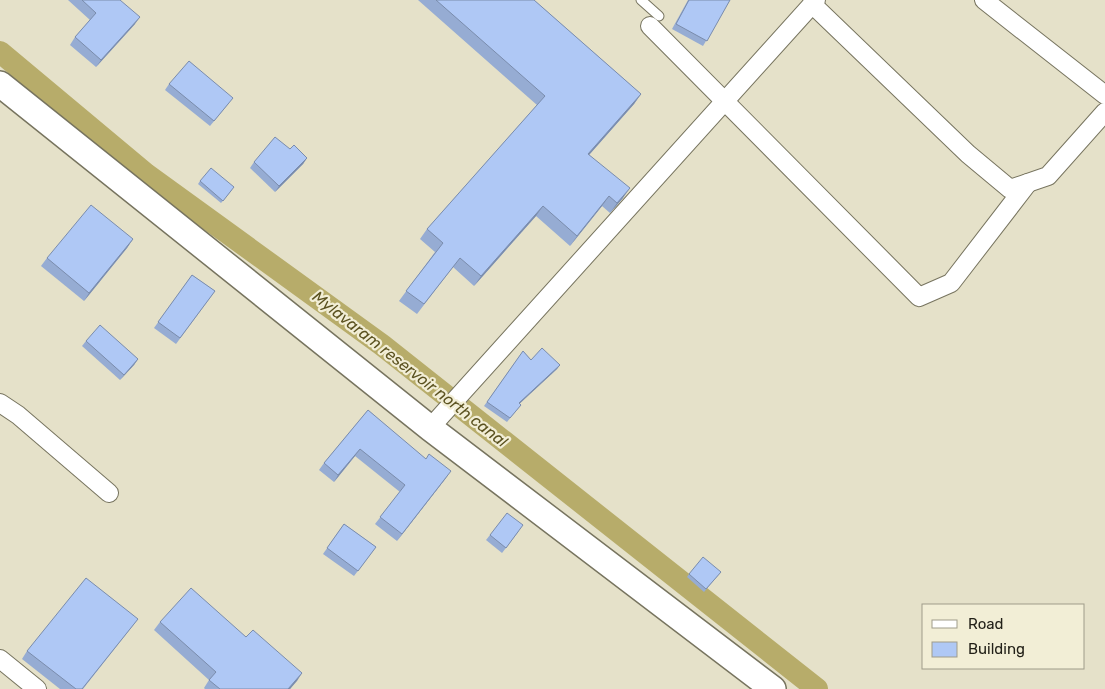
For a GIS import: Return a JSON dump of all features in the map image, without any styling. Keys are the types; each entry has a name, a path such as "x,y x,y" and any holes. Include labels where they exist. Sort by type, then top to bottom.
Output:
{"main road":[{"path":"0,84 430,428 773,689"}],"street":[{"path":"984,0 1105,95"},
{"path":"430,428 814,2 968,154 1010,189 1048,176 1105,112"},
{"path":"655,21 724,103 919,297 952,283 1028,183"},
{"path":"0,403 18,414 109,493"},
{"path":"0,659 37,689"}],"lane":[{"path":"641,0 655,21"}],"building":[{"path":"82,0 120,0 140,17 101,60 75,37 96,13"},
{"path":"436,0 534,0 641,94 588,154 630,188 617,203 609,196 577,236 543,206 481,276 460,258 424,304 406,291 443,243 427,229 545,96"},
{"path":"689,0 730,0 707,41 676,24"},
{"path":"189,61 233,98 214,121 169,84"},
{"path":"275,137 290,149 294,145 307,158 279,186 254,162"},
{"path":"211,168 234,187 223,201 200,181"},
{"path":"91,205 133,239 89,293 47,258"},
{"path":"192,275 215,291 180,338 158,322"},
{"path":"100,325 138,359 124,375 86,341"},
{"path":"542,348 560,365 519,403 521,405 510,418 487,402 523,351 531,360"},
{"path":"368,410 426,459 429,454 451,471 402,534 380,517 405,485 360,449 338,475 324,463"},
{"path":"507,513 523,525 506,548 490,535"},
{"path":"344,524 376,547 358,571 327,548"},
{"path":"703,557 721,572 706,589 689,574"},
{"path":"86,578 138,619 82,689 76,689 27,651"},
{"path":"191,588 246,637 253,630 302,673 288,689 220,689 209,680 216,672 160,622"}],"waterway":[{"name":"Mylavaram reservoir north canal","path":"0,52 146,174 382,345 817,689"}]}
